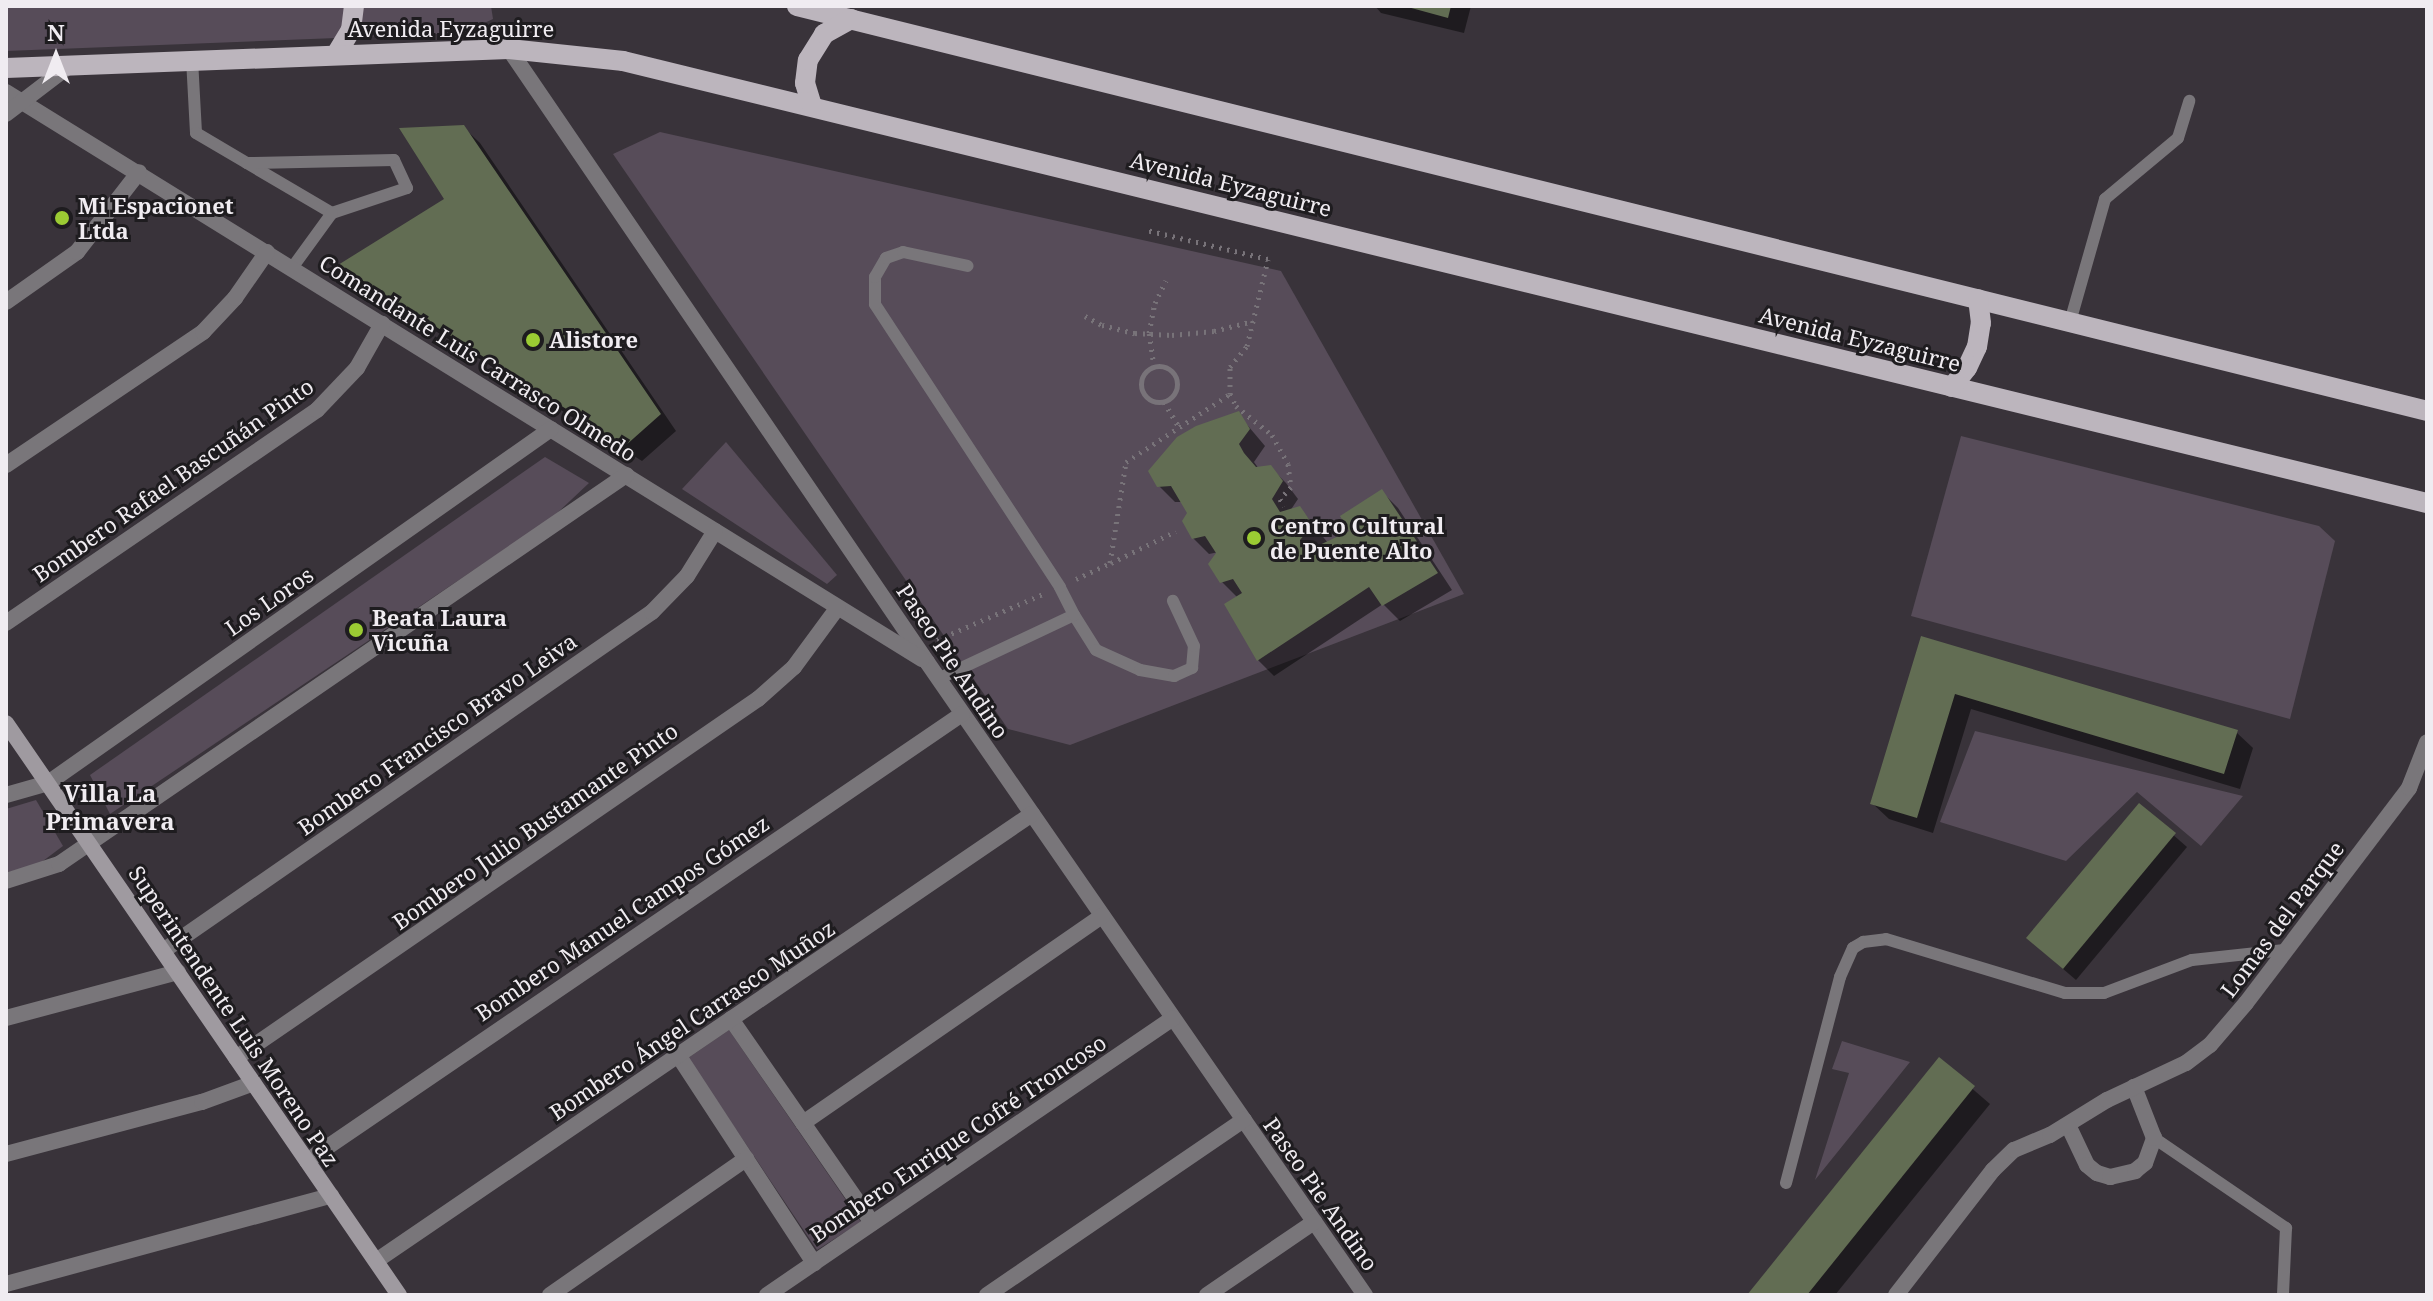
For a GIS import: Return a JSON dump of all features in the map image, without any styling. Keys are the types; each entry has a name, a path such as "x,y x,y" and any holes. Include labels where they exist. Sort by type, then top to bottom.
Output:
{"main road":[{"path":"337,53 351,30 354,6"},
{"path":"797,6 2427,411"},
{"path":"812,106 805,83 808,60 824,34 851,19"},
{"name":"Avenida Eyzaguirre","path":"6,68 337,53 509,49 623,61 2427,503"},
{"path":"1952,387 1967,368 1977,347 1981,323 1978,299"}],"street":[{"name":"Paseo Pie Andino","path":"509,49 922,656 1365,1295"},
{"path":"6,114 13,96 70,65"},
{"name":"Comandante Luis Carrasco Olmedo","path":"13,96 922,656"},
{"path":"6,302 77,252 139,172"},
{"path":"6,465 203,332 235,298 267,252"},
{"name":"Bombero Rafael Bascuñán Pinto","path":"6,623 317,410 357,368 382,324"},
{"name":"Los Loros","path":"6,795 48,783 551,429"},
{"path":"6,881 51,869 626,475"},
{"name":"Bombero Francisco Bravo Leiva","path":"163,951 652,612 687,576 715,531"},
{"name":"Bombero Julio Bustamante Pinto","path":"236,1058 758,699 794,667 838,607"},
{"name":"Bombero Manuel Campos Gómez","path":"307,1161 962,714"},
{"name":"Superintendente Luis Moreno Paz","path":"6,723 399,1295"},
{"name":"Lomas del Parque","path":"1896,1295 2014,1150 2186,1063 2210,1045 2246,1003 2409,788 2427,742"},
{"name":"Bombero Ángel Carrasco Muñoz","path":"376,1261 1032,814"},
{"path":"803,1123 1102,916"},
{"path":"6,1018 178,972"},
{"name":"Bombero Enrique Cofré Troncoso","path":"767,1295 1173,1018"},
{"path":"731,1019 872,1223"},
{"path":"678,1055 814,1263"},
{"path":"6,1154 202,1102 254,1083"},
{"path":"2068,1125 2087,1165 2110,1177 2135,1171 2145,1163 2154,1138 2134,1087"},
{"path":"987,1295 1244,1120"},
{"path":"550,1295 746,1159"},
{"path":"6,1284 331,1196"},
{"path":"1207,1295 1314,1222"}],"lane":[{"path":"192,59 196,133 332,213"},
{"path":"2070,322 2105,199 2178,138 2189,101"},
{"path":"247,163 394,160 407,188 332,213 292,268"},
{"path":"968,266 903,252 886,258 875,277 875,304 1060,587 1096,650 1140,670 1174,676 1192,668 1194,646 1173,601"},
{"path":"938,679 1074,615"},
{"path":"1786,1183 1840,977 1853,948 1863,942 1886,939 2065,993 2104,993 2192,960 2236,952 2284,950"},
{"path":"2154,1138 2286,1228 2283,1295"}],"path":[{"path":"1146,230 1268,259 1247,346 1230,367 1230,394 1236,406 1272,435 1288,464 1291,487 1280,499 1284,506"},
{"path":"1154,367 1149,333 1155,303 1166,280"},
{"path":"1085,316 1102,325 1149,333 1214,331 1253,321"},
{"path":"1154,367 1171,370 1177,379 1173,396 1164,402 1151,401 1141,386 1144,374 1154,367"},
{"path":"1110,563 1126,462 1230,394"},
{"path":"1164,402 1179,427"},
{"path":"922,656 1176,531"}],"shaded area":[{"path":"6,6 491,6 493,19 463,33 6,51"},
{"path":"660,132 1281,271 1464,594 1070,745 1008,729 613,154"},
{"path":"1961,436 2319,526 2335,541 2290,719 1911,616"},
{"path":"726,442 837,575 827,584 682,489"},
{"path":"545,457 589,483 553,517 110,814 90,775"},
{"path":"1975,731 2243,796 2201,846 2137,792 2066,861 1940,822"},
{"path":"36,800 63,846 39,864 6,873 6,809"},
{"path":"729,1030 861,1222 817,1250 688,1058"},
{"path":"1842,1041 1910,1062 1815,1180 1849,1073 1832,1069"}],"building":[{"path":"1404,6 1451,6 1448,18"},
{"name":"Alistore","path":"464,125 661,414 625,446 338,265 444,199 399,128"},
{"name":"Centro Cultural de Puente Alto","path":"1239,411 1250,429 1239,444 1244,453 1256,467 1271,465 1283,481 1272,499 1280,512 1300,506 1313,525 1300,540 1307,551 1349,531 1340,516 1382,489 1438,573 1382,606 1369,587 1257,661 1224,604 1242,593 1233,579 1220,583 1208,564 1216,553 1205,536 1192,539 1182,521 1187,513 1171,486 1157,487 1148,471 1177,437 1196,426"},
{"path":"1921,636 2238,730 2224,774 1955,694 1917,818 1870,804"},
{"path":"2139,803 2176,833 2063,969 2026,938"},
{"path":"1939,1057 1975,1086 1807,1295 1747,1295"}],"place":[{"name":"Mi Espacionet Ltda","path":"62,218"},
{"name":"Alistore","path":"533,340"},
{"name":"Centro Cultural de Puente Alto","path":"1254,538"},
{"name":"Beata Laura Vicuña","path":"356,630"}],"district":[{"name":"Villa La Primavera","path":"110,807"}]}
